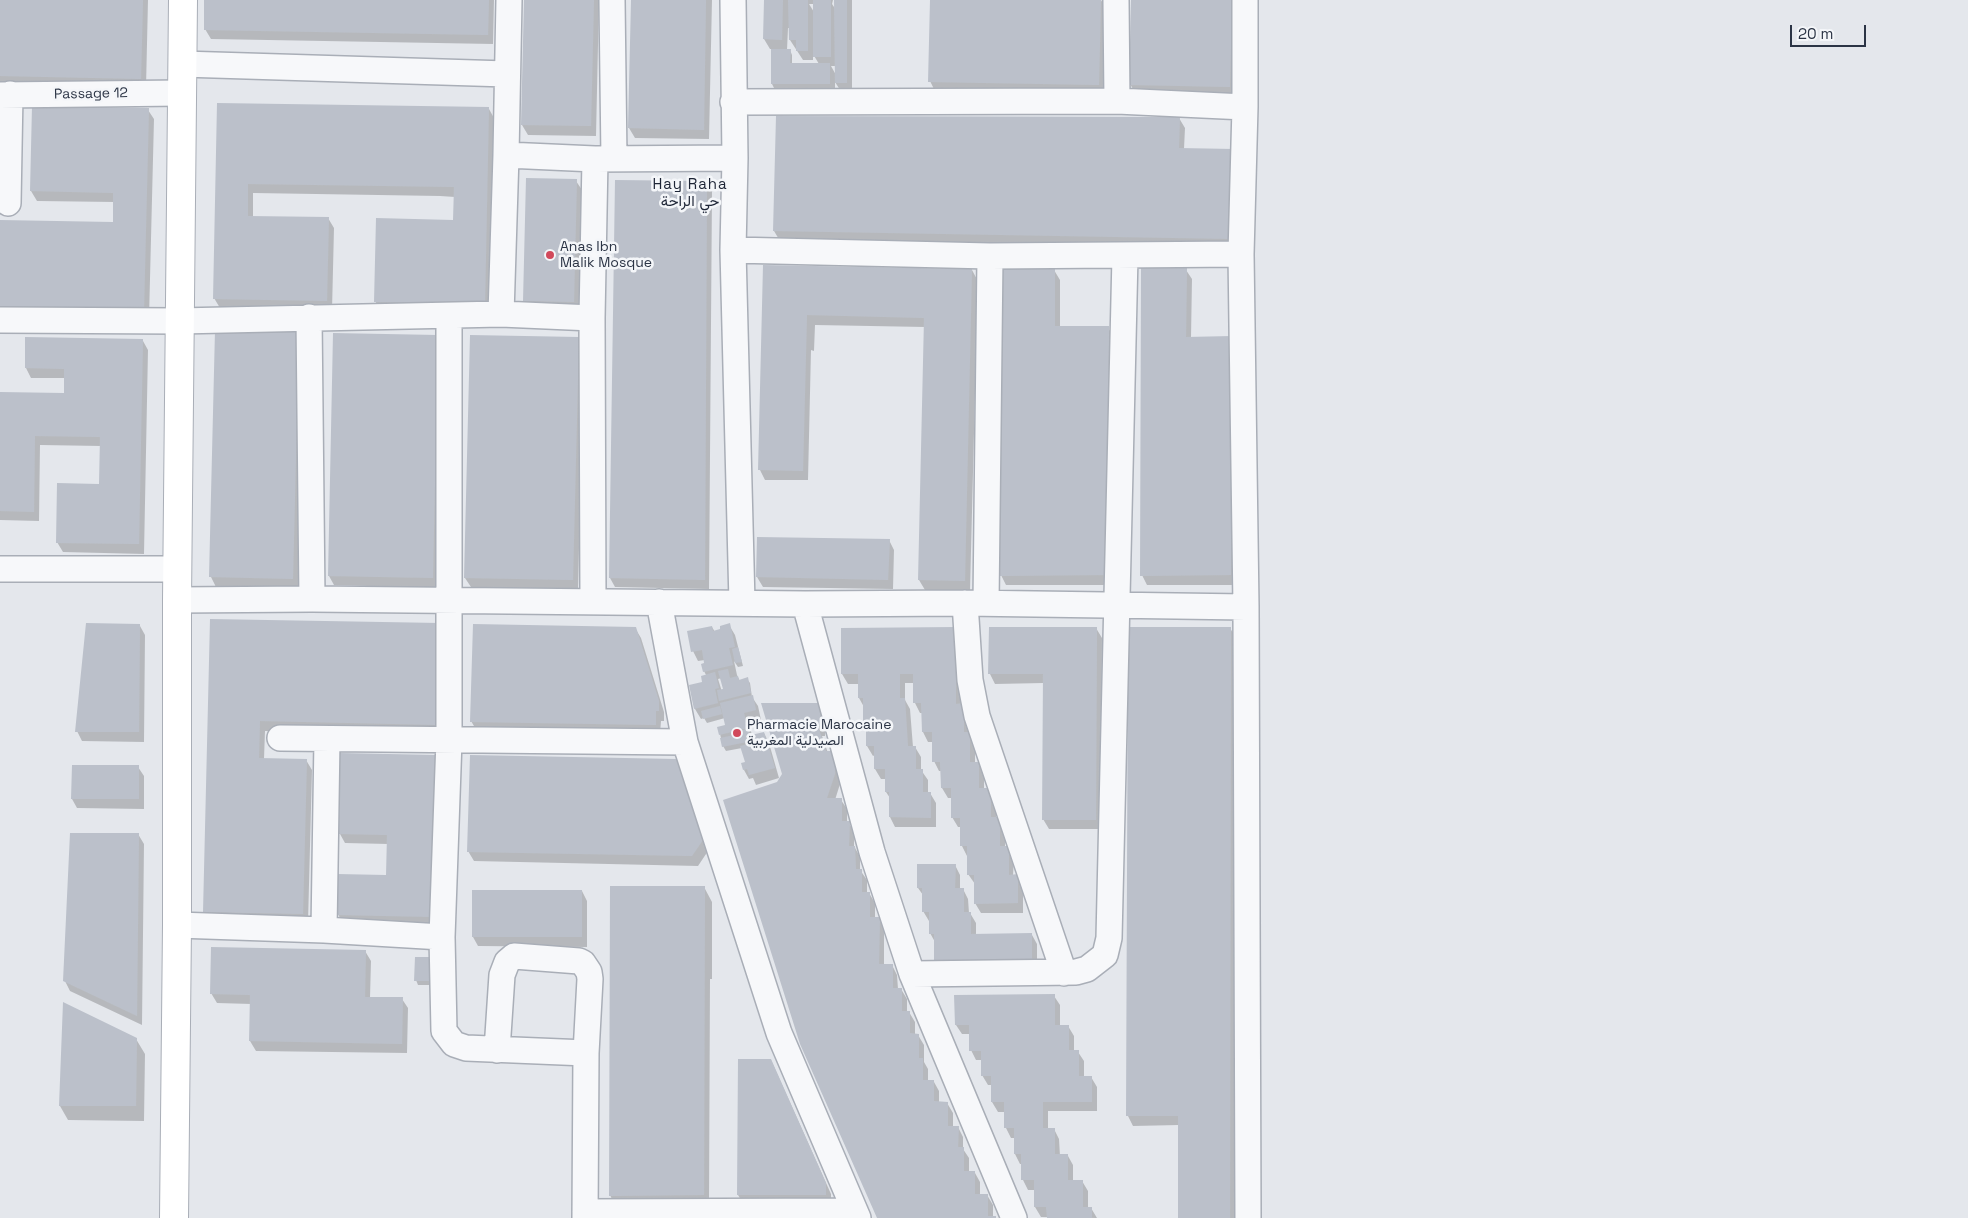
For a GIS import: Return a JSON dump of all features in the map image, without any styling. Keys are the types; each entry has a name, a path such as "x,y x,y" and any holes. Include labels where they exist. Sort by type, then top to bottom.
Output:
{"street":[{"path":"174,1218 177,925 176,600 183,0"},
{"path":"501,314 509,0"},
{"path":"593,602 592,318 604,159 612,0"},
{"path":"733,0 735,158 733,250 742,603"},
{"path":"1116,0 1117,101"},
{"path":"1245,0 1245,107 1241,254 1246,607 1248,1218"},
{"path":"182,64 507,74"},
{"name":"Passage 12","path":"5,94 182,93"},
{"path":"5,94 8,203"},
{"path":"733,102 1117,101 1245,107"},
{"path":"506,155 604,159 735,158"},
{"path":"733,250 990,256 1241,254"},
{"path":"990,256 970,680 977,716 1064,973"},
{"path":"912,974 1064,973 1087,969 1104,955 1109,938 1125,256"},
{"path":"0,320 179,322 309,317 501,314 592,318"},
{"path":"449,316 449,740 442,938 444,1032 448,1038 460,1047 586,1053"},
{"path":"309,317 312,599"},
{"path":"0,569 177,569"},
{"path":"176,600 312,599 805,604 975,603 1246,607"},
{"path":"497,1050 502,976 506,962 514,956 579,961 586,967 590,979 586,1053 585,1215 857,1214 778,1033 686,742 659,602"},
{"path":"805,604 872,852 912,974 1014,1218"},
{"path":"280,738 686,742"},
{"path":"324,930 327,739"},
{"path":"177,925 324,930 442,938"}],"building":[{"path":"0,0 143,0 141,79 0,76"},
{"path":"204,0 489,0 488,35 204,30"},
{"path":"524,0 594,0 591,126 521,125"},
{"path":"631,0 706,0 704,130 628,128"},
{"path":"764,0 783,0 782,40 763,39"},
{"path":"788,0 808,0 808,51 796,51 796,40 789,40"},
{"path":"813,0 831,0 831,57 813,57"},
{"path":"834,0 847,0 847,83 835,83"},
{"path":"930,0 1101,0 1099,85 928,82"},
{"path":"1131,0 1232,0 1230,87 1129,85"},
{"path":"771,49 791,49 790,63 830,63 830,84 771,84"},
{"path":"217,103 489,107 485,304 374,302 376,218 453,220 454,187 248,184 248,216 329,217 327,301 213,299"},
{"path":"32,106 149,108 144,310 0,307 0,220 113,222 113,193 30,191"},
{"path":"776,116 1180,117 1179,148 1234,149 1232,239 773,231"},
{"name":"Anas Ibn Malik Mosque","path":"526,178 577,179 574,302 523,301"},
{"path":"615,180 707,181 705,580 609,578"},
{"path":"763,265 972,269 965,581 918,580 924,318 807,315 803,471 758,470"},
{"path":"1141,268 1187,268 1186,337 1232,336 1231,575 1140,576"},
{"path":"1000,269 1055,269 1055,326 1109,326 1108,575 1000,576"},
{"path":"215,330 299,332 293,579 209,577"},
{"path":"333,333 438,335 433,578 328,576"},
{"path":"470,335 579,337 573,580 464,578"},
{"path":"25,337 143,339 139,544 56,543 57,483 99,484 100,437 35,436 34,512 0,511 0,392 64,393 64,369 25,368"},
{"path":"757,537 890,539 888,580 756,577"},
{"path":"210,619 440,623 438,725 260,721 259,758 307,759 303,914 203,912"},
{"path":"86,623 140,624 139,732 75,732"},
{"path":"730,623 735,647 729,648 733,665 703,672 701,664 704,663 702,650 691,652 687,631 712,626 713,631 720,629 720,626"},
{"path":"473,624 636,627 659,701 659,711 656,711 656,725 470,722"},
{"path":"956,627 956,704 964,703 964,732 970,732 970,762 979,762 979,788 991,788 991,817 1000,817 1000,846 1009,846 1009,875 1018,874 1018,903 974,904 974,875 967,875 967,846 960,846 960,818 951,818 951,788 941,788 940,762 932,762 932,732 922,732 921,703 913,703 913,674 900,674 900,698 905,698 908,746 916,746 916,769 923,769 923,792 931,792 931,818 889,817 889,792 885,792 885,769 874,769 874,746 866,746 866,721 863,721 863,698 858,698 858,674 841,674 841,628"},
{"path":"989,627 1097,627 1096,820 1042,820 1043,674 988,674"},
{"path":"1128,627 1231,627 1230,1218 1178,1218 1178,1116 1126,1116"},
{"path":"738,647 742,662 735,663 732,649"},
{"path":"728,669 730,678 738,676 739,680 748,677 751,693 719,701 717,690 723,689 718,671"},
{"path":"715,672 719,688 715,689 718,703 694,709 689,685 702,682 701,676"},
{"path":"753,695 756,710 744,713 748,728 719,735 717,727 725,725 720,703"},
{"path":"761,703 821,703 820,726 818,726 826,751 836,751 835,774 827,798 842,798 842,821 850,821 849,846 855,846 856,869 862,869 862,892 870,892 870,917 880,917 879,964 893,964 893,988 902,988 902,1011 910,1011 910,1033 919,1034 919,1058 923,1058 923,1080 934,1080 934,1101 948,1102 948,1126 959,1126 958,1147 964,1147 964,1171 975,1171 975,1194 988,1194 988,1216 996,1216 996,1218 877,1218 800,1044 723,800 777,782 782,774"},
{"path":"720,706 722,714 703,719 701,711"},
{"path":"748,729 750,737 746,738 747,742 722,747 720,738 735,735 734,732"},
{"path":"764,732 775,768 749,775 747,769 743,770 741,763 745,762 740,746 749,744 748,741 752,739 751,735"},
{"path":"340,753 437,755 434,917 336,915 337,874 386,875 387,835 339,834"},
{"path":"470,755 677,759 703,840 692,856 467,852"},
{"path":"72,765 139,765 139,799 71,799"},
{"path":"70,833 139,833 137,1016 63,981"},
{"path":"917,864 956,864 955,888 964,888 964,912 971,912 971,934 1032,933 1032,964 934,964 934,934 929,934 929,912 922,912 922,888 917,888"},
{"path":"610,886 705,886 704,1195 609,1196"},
{"path":"472,890 582,890 582,937 472,937"},
{"path":"211,947 366,950 365,997 403,997 402,1044 249,1041 250,995 210,994"},
{"path":"415,957 430,957 430,981 414,981"},
{"path":"1055,994 1055,1025 1069,1025 1069,1050 1079,1050 1079,1076 1092,1076 1092,1102 1043,1102 1043,1128 1055,1128 1055,1154 1068,1154 1068,1180 1083,1180 1083,1207 1092,1207 1092,1218 1047,1218 1046,1207 1034,1207 1034,1180 1021,1180 1021,1154 1014,1154 1014,1128 1004,1128 1004,1102 991,1102 991,1076 981,1076 981,1051 969,1051 969,1025 955,1025 954,995"},
{"path":"63,1002 137,1038 136,1106 59,1106"},
{"path":"738,1059 771,1059 826,1183 826,1195 737,1195"}],"place":[{"name":"Anas Ibn Malik Mosque","path":"550,255"},
{"name":"Pharmacie Marocaine الصيدلية المغربية","path":"737,733"}],"district":[{"name":"Hay Raha حي الراحة","path":"690,194"}]}
